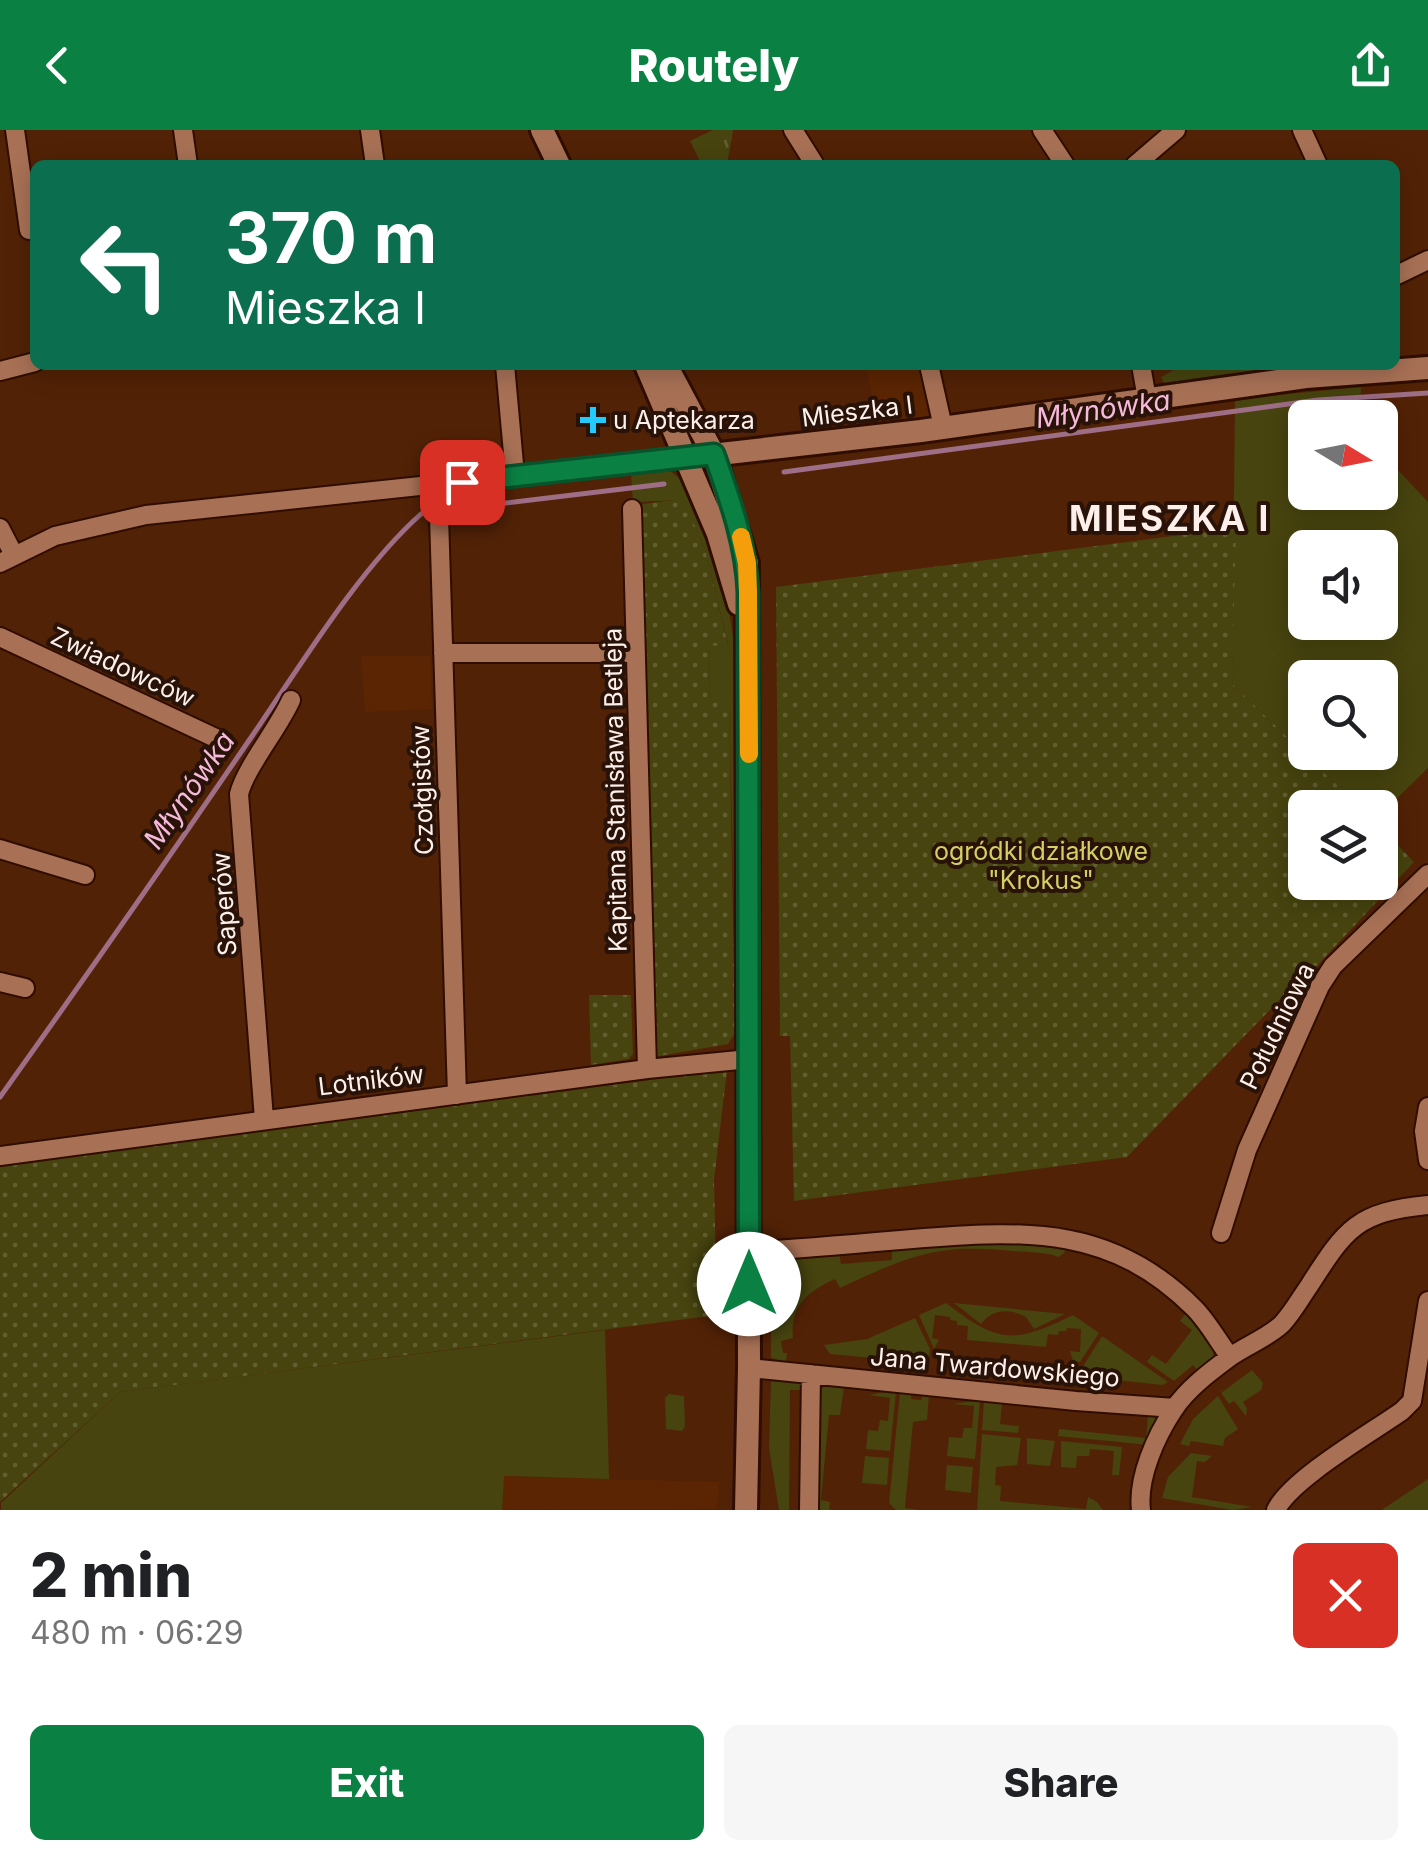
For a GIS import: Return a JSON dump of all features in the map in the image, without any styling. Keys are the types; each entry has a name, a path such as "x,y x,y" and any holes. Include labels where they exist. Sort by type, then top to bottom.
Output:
{"street":[{"path":"15,130 30,218"},
{"path":"183,130 187,160"},
{"path":"370,130 374,160"},
{"path":"542,130 557,160"},
{"path":"794,130 812,160"},
{"path":"1042,130 1062,160"},
{"path":"1141,160 1176,130"},
{"path":"1302,130 1316,160"},
{"path":"1400,274 1428,260"},
{"path":"0,372 30,363"},
{"name":"Mieszka I","path":"7,559 56,536 146,515 438,489 515,475 944,428 1306,377 1428,368"},
{"path":"505,370 515,475"},
{"path":"648,370 718,534 747,632"},
{"path":"669,370 714,454 747,563 749,1504"},
{"path":"930,370 944,428"},
{"path":"1142,370 1147,399"},
{"name":"Czołgistów","path":"438,489 457,1095"},
{"name":"Kapitana Stanisława Betleja","path":"632,509 647,1069"},
{"path":"0,528 7,559"},
{"name":"Zwiadowców","path":"0,637 224,742"},
{"path":"443,653 636,653"},
{"name":"Saperów","path":"264,1119 239,794 242,782 276,732 291,700"},
{"path":"0,849 86,876"},
{"name":"Południowa","path":"1221,1233 1246,1150 1320,986 1333,966 1428,874"},
{"path":"0,982 25,988"},
{"name":"Lotników","path":"0,1156 647,1069 749,1059"},
{"path":"1428,1108 1424,1130 1428,1160"},
{"path":"1141,1510 1141,1486 1174,1408 1230,1357 1279,1327 1293,1312 1330,1253 1360,1221 1378,1212 1428,1204"},
{"path":"749,1252 1003,1233 1059,1236 1114,1254 1167,1286 1195,1309 1230,1357"},
{"path":"1276,1510 1281,1500 1318,1470 1420,1402 1428,1301"},
{"name":"Jana Twardowskiego","path":"749,1368 1174,1408"},
{"path":"809,1510 811,1374"}],"shaded area":[{"path":"867,370 922,370 933,409 930,416 877,423"},
{"path":"361,656 430,656 432,709 365,712"},
{"path":"503,1476 719,1482 717,1509 502,1510"}],"green space":[{"path":"713,130 733,130 728,160 700,160 690,141"},
{"path":"1174,370 1262,370 1164,383 1161,377"},
{"path":"1361,387 1361,400 1288,400 1288,510 1398,510 1398,470 1428,502 1428,768 1398,797 1398,790 1342,790 1321,770 1398,770 1398,660 1288,660 1288,738 1232,684 1235,399"},
{"path":"661,468 678,477 705,522 734,640 738,709 737,1029 729,703 710,703 709,646 728,644 705,549 683,500 633,502 631,474"},
{"path":"683,499 705,549 728,645 709,646 710,702 729,702 735,1033 728,1044 654,1057 639,508 643,504"},
{"name":"ogródki działkowe \"Krokus\"","path":"1236,528 1232,684 1288,738 1288,770 1321,770 1342,790 1288,790 1288,900 1378,900 1314,969 1302,971 1297,982 1127,1157 794,1201 790,1036 780,1036 776,587"},
{"name":"ogródki działkowe \"Krokus\"","path":"1398,846 1414,862 1398,879"},
{"path":"589,995 631,995 633,1054 629,1059 591,1065"},
{"path":"727,1070 714,1180 717,1315 120,1392 0,1502 0,1165"},
{"path":"1013,1240 1064,1248 1065,1252 1059,1257 986,1249 943,1251 905,1260 840,1288 835,1279 802,1301 794,1317 793,1338 781,1341 783,1353 787,1353 786,1362 771,1358 771,1262 775,1258 839,1253 841,1264 892,1260 892,1248"},
{"path":"946,1303 980,1326 1007,1335 1036,1331 1073,1315 1099,1333 1080,1362 1073,1361 1070,1351 1080,1352 1081,1329 1067,1328 1058,1335 1048,1334 1046,1347 967,1340 968,1326 935,1315 932,1338 939,1340 934,1349 919,1315"},
{"path":"954,1303 1065,1314 1034,1329 1026,1317 1008,1311 990,1315 981,1324"},
{"path":"1186,1313 1211,1344 1214,1358 1201,1373 1193,1365 1174,1381 1147,1362 1152,1355 1166,1364 1192,1330 1180,1321"},
{"path":"915,1318 930,1349 928,1363 830,1354 824,1345 867,1339"},
{"path":"605,1330 609,1479 504,1476 502,1510 1,1510 1,1503 120,1392"},
{"path":"1102,1336 1168,1382 1163,1385 1086,1377 1082,1368"},
{"path":"1252,1370 1263,1383 1261,1390 1243,1402 1246,1416 1221,1393"},
{"path":"776,1377 798,1381 803,1386 802,1390 790,1390 789,1510 779,1510 769,1448 771,1381"},
{"path":"827,1385 844,1387 840,1415 829,1415 821,1500 830,1502 829,1509 833,1510 818,1510 820,1390"},
{"path":"896,1392 890,1451 866,1449 868,1430 878,1431 880,1420 888,1421 890,1398 869,1395"},
{"path":"900,1392 911,1393 911,1399 921,1400 923,1394 929,1395 927,1420 913,1422 905,1508 920,1510 896,1510 889,1503"},
{"path":"669,1394 684,1396 682,1431 666,1429 665,1398"},
{"path":"1218,1396 1238,1429 1225,1438 1223,1446 1191,1441 1189,1446 1180,1444 1193,1419"},
{"path":"980,1400 975,1459 947,1456 949,1437 962,1438 964,1428 972,1428 974,1406 953,1404"},
{"path":"984,1400 1002,1402 1000,1424 1019,1426 1018,1433 982,1430"},
{"path":"1148,1412 1159,1421 1149,1445 1058,1436 1059,1429 1146,1438 1148,1416 1137,1415"},
{"path":"982,1434 1021,1438 1017,1465 996,1467 995,1485 1001,1486 1000,1501 1086,1509 1088,1497 1103,1510 977,1510"},
{"path":"1027,1438 1055,1441 1050,1466 1027,1464"},
{"path":"1061,1441 1122,1447 1119,1475 1112,1475 1114,1451 1090,1449 1089,1456 1077,1456 1076,1468 1061,1467"},
{"path":"1191,1453 1212,1456 1205,1462 1197,1461 1192,1497 1252,1507 1233,1510 1162,1498 1168,1477"},
{"path":"865,1456 889,1458 887,1485 862,1483"},
{"path":"947,1465 973,1467 971,1493 945,1490"},
{"path":"1428,1479 1428,1510 1383,1510 1383,1509"}],"waterway":[{"name":"Młynówka","path":"784,472 1318,400 1428,393"},
{"name":"Młynówka","path":"455,509 664,484"},
{"name":"Młynówka","path":"0,1097 330,621 375,563 421,514"}],"slow traffic":[{"path":"741,537 747,563 749,754"}],"place":[{"name":"u Aptekarza","path":"593,420"}],"district":[{"name":"MIESZKA I","path":"1170,519"}],"route":[{"path":"462,482 714,454 747,563 749,1284"}]}
